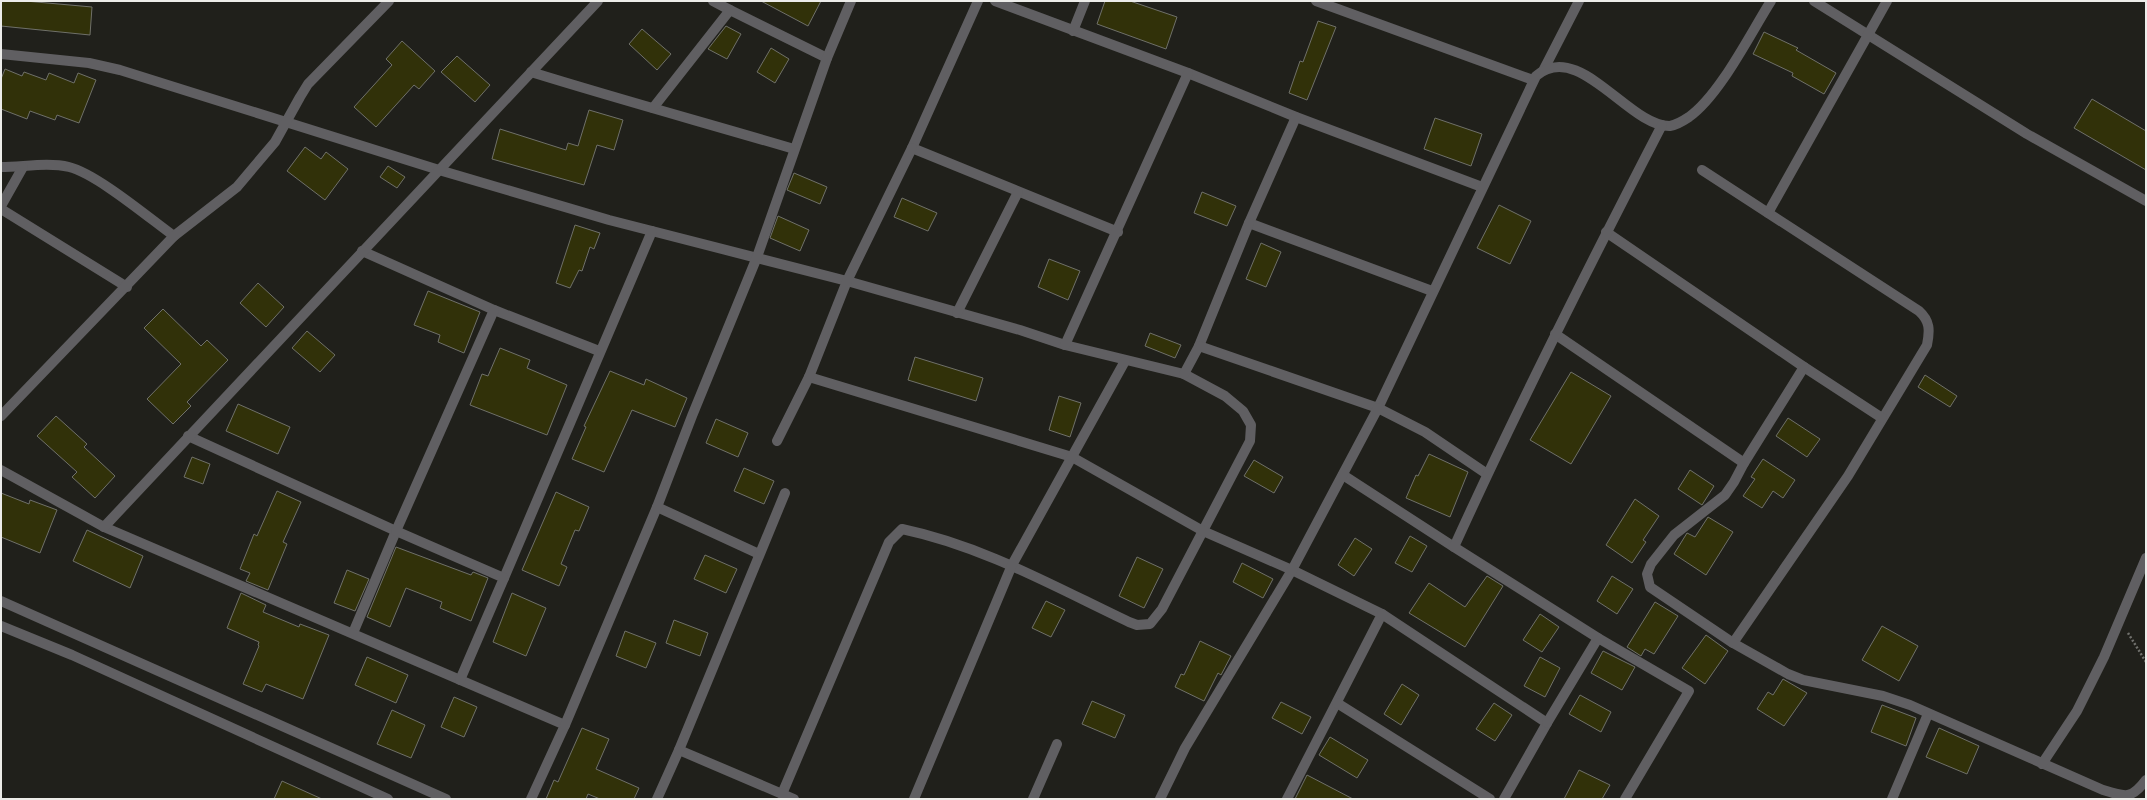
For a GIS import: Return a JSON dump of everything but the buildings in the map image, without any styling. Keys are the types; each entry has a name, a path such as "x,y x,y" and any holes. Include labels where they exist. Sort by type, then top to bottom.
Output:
{"street":[{"path":"1,416 127,287 174,236 238,187 275,142 308,84 389,1"},
{"path":"104,527 598,1"},
{"path":"714,1 827,58"},
{"path":"531,799 565,725 657,507 692,416 757,257 827,58 851,1"},
{"path":"777,441 809,377 847,281 912,148 978,1"},
{"path":"995,1 1188,73 1296,117 1482,187"},
{"path":"1073,31 1085,1"},
{"path":"1316,1 1533,80"},
{"path":"1160,799 1185,748 1292,570 1343,475 1378,408 1432,290 1533,80 1544,70 1579,1"},
{"path":"1544,70 1559,67 1580,72 1641,114 1662,125 1672,126 1679,123 1700,108 1710,97 1771,1"},
{"path":"1814,1 2027,134 2146,201"},
{"path":"1768,213 1887,1"},
{"path":"653,108 730,10"},
{"path":"1,54 88,63 154,79 285,123 439,170 652,231 847,281 1020,330 1065,345 1184,374 1234,402 1243,411 1252,425 1250,442 1162,609 1155,620 1144,625 1129,622 1012,565 970,548 902,529 889,542 782,794"},
{"path":"531,72 620,100 653,108 794,149"},
{"path":"1065,345 1118,232 1188,73"},
{"path":"1184,374 1199,346 1249,223 1296,117"},
{"path":"1454,547 1487,474 1555,334 1662,125"},
{"path":"912,148 1118,232"},
{"path":"1,167 56,166 81,172 102,184 174,236"},
{"path":"23,167 1,208 127,287"},
{"path":"1702,170 1926,317 1929,324 1927,345 1848,476 1733,643"},
{"path":"957,313 1018,192"},
{"path":"1249,223 1432,290"},
{"path":"460,680 599,351 652,231"},
{"path":"1606,232 1804,367 1882,418"},
{"path":"362,251 494,310 599,351"},
{"path":"353,633 396,531 494,310"},
{"path":"1555,334 1744,463"},
{"path":"1199,346 1378,408 1425,432 1487,474"},
{"path":"914,799 1012,565 1126,361"},
{"path":"1804,367 1725,495 1674,535 1651,564 1647,574 1650,587 1765,663 1803,680 1883,696 2120,796 2129,796 2138,791 2146,780"},
{"path":"809,377 1072,457 1203,531 1292,570 1382,614 1547,723"},
{"path":"188,436 396,531 504,578"},
{"path":"1,470 104,527 565,725"},
{"path":"1343,475 1598,638 1689,691 1625,799"},
{"path":"657,799 679,750 785,493"},
{"path":"657,507 759,554"},
{"path":"2042,764 2077,711 2104,657 2146,558"},
{"path":"1,601 446,799"},
{"path":"1287,799 1382,614"},
{"path":"1,626 72,655 388,799"},
{"path":"1504,799 1598,638"},
{"path":"1337,703 1490,799"},
{"path":"1892,799 1928,714"},
{"path":"1033,799 1057,744"},
{"path":"679,750 794,799"}],"path":[{"path":"2120,619 2146,662"}]}
